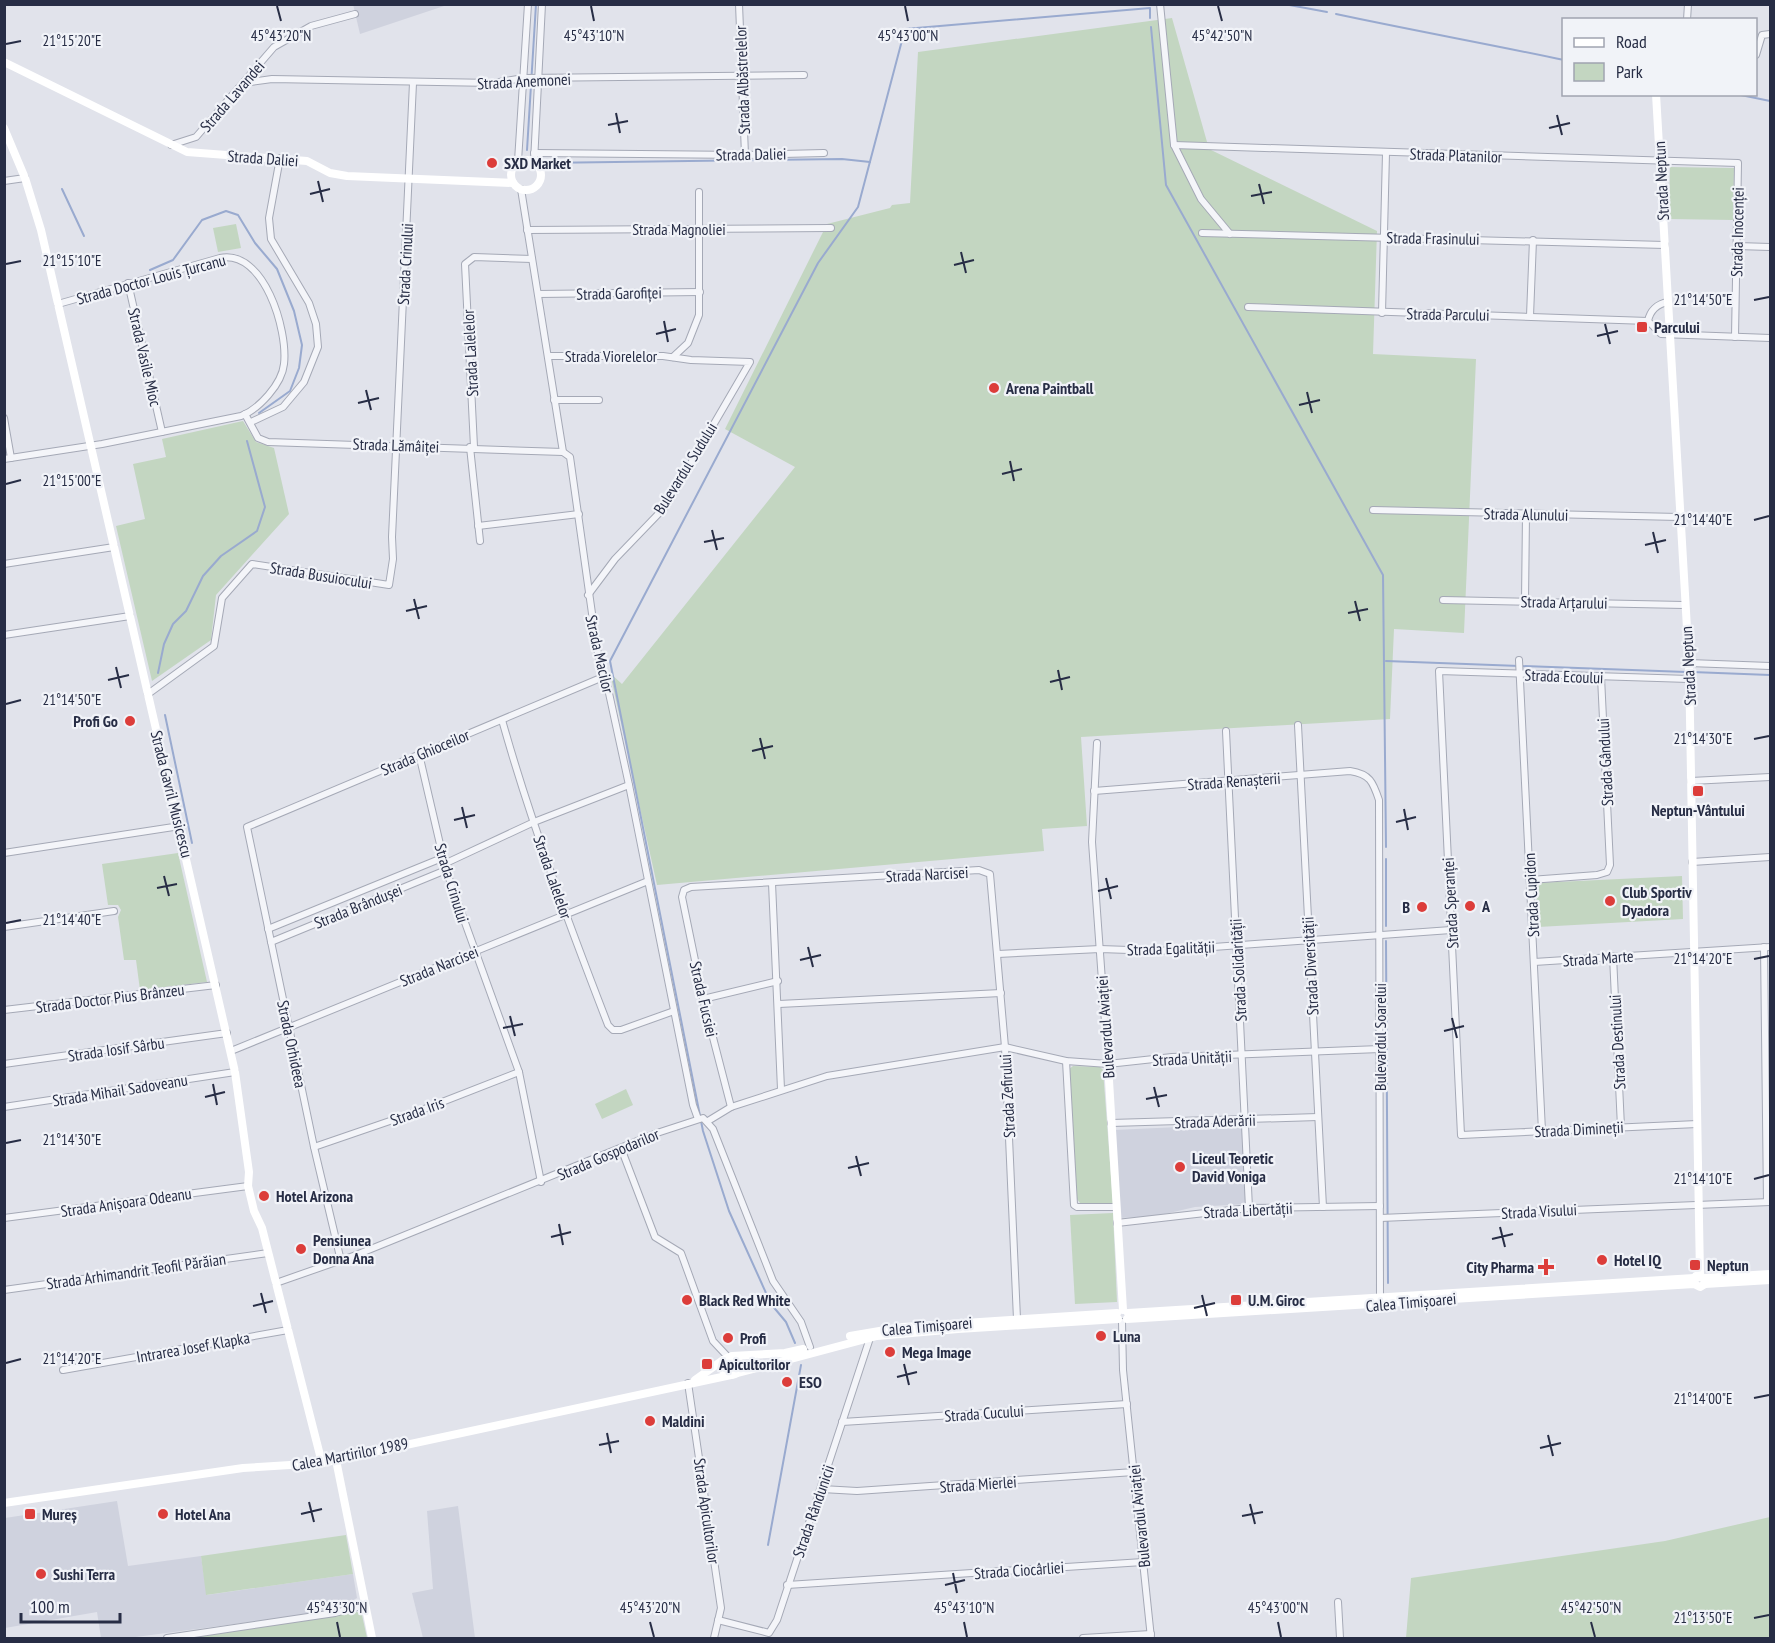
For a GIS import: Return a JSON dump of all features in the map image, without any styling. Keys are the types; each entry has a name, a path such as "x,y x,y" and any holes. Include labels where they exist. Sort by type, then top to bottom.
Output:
{"street":[{"path":"528,4 518,161 510,175 513,183 521,189 533,188 538,184 540,172 534,158 536,78 542,4"},
{"name":"Strada Albăstrelelor","path":"739,4 745,155"},
{"path":"1160,4 1174,145 1201,199 1230,234"},
{"name":"Strada Lavandei","path":"171,145 196,137 274,48 296,33 355,14"},
{"path":"1757,49 1762,35 1770,34"},
{"name":"Strada Daliei","path":"4,62 171,145 202,154 312,162 336,175 513,183"},
{"name":"Strada Anemonei","path":"244,83 272,79 493,83 525,78 804,75"},
{"name":"Strada Crinului","path":"389,585 393,559 413,83"},
{"name":"Strada Neptun","path":"1656,96 1689,672 1699,1280"},
{"name":"Strada Gavril Musicescu","path":"4,128 25,178 41,230 236,1072 249,1172 248,1186 268,1253 322,1463"},
{"name":"Strada Platanilor","path":"1174,145 1738,163"},
{"name":"Strada Daliei","path":"534,158 824,153"},
{"path":"1382,313 1386,153"},
{"path":"251,422 283,407 304,382 318,347 316,324 309,303 275,250 270,232 269,218 280,158"},
{"path":"518,161 534,158"},
{"name":"Strada Inocenței","path":"1735,337 1738,163"},
{"path":"4,182 25,178"},
{"name":"Strada Macilor","path":"521,189 563,452 570,457 588,595 603,677 608,684 674,1011 702,1119"},
{"path":"674,357 688,343 695,331 700,292 699,192"},
{"name":"Strada Magnoliei","path":"527,230 831,228"},
{"name":"Strada Frasinului","path":"1202,233 1665,244"},
{"path":"1530,316 1533,240"},
{"path":"1737,246 1770,247"},
{"name":"Strada Doctor Louis Țurcanu","path":"58,304 228,256 236,257 249,265 267,289 276,310 285,362 270,392 245,414"},
{"name":"Strada Lalelelor","path":"480,541 472,447 465,264 474,257 532,259"},
{"name":"Strada Vasile Mioc","path":"128,283 162,432"},
{"name":"Strada Garofiței","path":"538,294 700,292"},
{"path":"1668,302 1655,308 1648,321 1661,334 1770,338"},
{"name":"Strada Parcului","path":"1248,308 1648,321"},
{"name":"Strada Viorelelor","path":"548,356 674,357 691,360 750,362"},
{"name":"Bulevardul Sudului","path":"588,595 615,559 666,506 750,362"},
{"path":"554,400 599,400"},
{"path":"4,418 8,459 90,446 245,414"},
{"name":"Strada Lămâiței","path":"245,414 258,438 268,442 472,447 563,452"},
{"name":"Strada Alunului","path":"1373,510 1679,517"},
{"path":"478,526 579,514"},
{"path":"1525,601 1527,514"},
{"path":"4,564 114,547"},
{"name":"Strada Busuiocului","path":"148,694 214,646 222,598 252,564 389,585"},
{"name":"Strada Arțarului","path":"1443,600 1684,605"},
{"path":"4,635 130,616"},
{"name":"Strada Cupidon","path":"1519,662 1542,1131"},
{"name":"Strada Ecoului","path":"1439,671 1601,677 1770,666"},
{"name":"Strada Speranței","path":"1439,671 1461,1135"},
{"name":"Strada Ghioceilor","path":"247,827 603,677"},
{"name":"Strada Gândului","path":"1530,880 1598,876 1606,872 1610,865 1601,677"},
{"name":"Strada Lalelelor","path":"502,720 565,914 608,1025 613,1030 674,1011"},
{"name":"Strada Diversității","path":"1298,725 1323,1207"},
{"name":"Strada Solidarității","path":"1226,731 1249,1208"},
{"name":"Bulevardul Aviației","path":"1097,744 1092,842 1108,1064 1126,1404 1151,1636"},
{"name":"Strada Crinului","path":"419,754 444,864 519,1072 541,1182"},
{"name":"Strada Renașterii","path":"1094,791 1350,771 1364,773 1371,778"},
{"path":"1691,781 1770,777"},
{"name":"Bulevardul Soarelui","path":"1371,778 1379,800 1380,1298"},
{"name":"Strada Brândușei","path":"271,942 534,822 629,785"},
{"path":"4,853 180,826"},
{"name":"Strada Orhideea","path":"247,827 340,1261"},
{"path":"1692,862 1770,857"},
{"name":"Strada Brândușei","path":"268,929 444,864"},
{"name":"Strada Narcisei","path":"684,890 979,870 990,873"},
{"name":"Strada Zefirului","path":"990,873 1005,1047 1017,1319"},
{"name":"Strada Narcisei","path":"231,1051 648,881"},
{"path":"772,883 781,1089"},
{"name":"Strada Fucsiei","path":"684,890 682,897 703,999 731,1107"},
{"path":"4,927 114,911"},
{"name":"Strada Egalității","path":"998,954 1100,949 1158,951 1379,933 1451,930"},
{"path":"1767,947 1769,1202"},
{"name":"Strada Marte","path":"1534,962 1767,947"},
{"name":"Strada Destinului","path":"1613,956 1621,1127"},
{"path":"703,999 778,981"},
{"name":"Strada Doctor Pius Brânzeu","path":"4,1010 216,985"},
{"path":"779,1004 1001,993"},
{"name":"Strada Iosif Sârbu","path":"4,1064 227,1033"},
{"name":"Strada Unității","path":"1005,1047 1066,1061 1108,1064 1172,1058 1380,1048"},
{"name":"Strada Gospodarilor","path":"276,1283 340,1261 621,1148 781,1089 851,1071 1005,1047"},
{"path":"1066,1061 1074,1205 1077,1207 1116,1207"},
{"name":"Strada Mihail Sadoveanu","path":"4,1107 236,1072"},
{"name":"Strada Iris","path":"314,1147 419,1111 519,1072"},
{"name":"Strada Aderării","path":"1111,1124 1318,1117"},
{"path":"702,1119 773,1281 801,1322 810,1350 728,1358"},
{"name":"Strada Dimineții","path":"1461,1135 1697,1124"},
{"path":"621,1148 655,1237 675,1246 681,1253 712,1341 728,1358 740,1365 733,1374 722,1369 728,1358"},
{"name":"Strada Anișoara Odeanu","path":"4,1218 248,1186"},
{"name":"Strada Visului","path":"1381,1218 1769,1202"},
{"name":"Strada Libertății","path":"1117,1223 1249,1208 1380,1206"},
{"name":"Strada Arhimandrit Teofil Părăian","path":"4,1290 268,1253"},
{"name":"Calea Timișoarei","path":"810,1350 859,1334 903,1327 1017,1319 1122,1316 1770,1274"},
{"name":"Calea Timișoarei","path":"810,1350 870,1338 1122,1316 1380,1298 1699,1280 1770,1280"},
{"name":"Intrarea Josef Klapka","path":"63,1370 288,1330"},
{"name":"Strada Rândunicii","path":"718,1620 770,1636 822,1489 870,1338"},
{"name":"Calea Martirilor 1989","path":"4,1503 243,1468 322,1463 733,1374 810,1350"},
{"name":"Calea Martirilor 1989","path":"690,1382 728,1358"},
{"name":"Strada Apicultorilor","path":"690,1382 721,1608 714,1638"},
{"name":"Strada Cucului","path":"842,1422 1126,1404"},
{"path":"336,1460 372,1638"},
{"name":"Strada Mierlei","path":"822,1489 890,1489 1134,1472"},
{"name":"Strada Ciocârliei","path":"787,1585 1143,1562"},
{"path":"1338,1602 1340,1638"},
{"path":"167,1638 335,1613 365,1605"},
{"path":"1083,1638 1151,1636"}],"shaded area":[{"path":"353,4 447,5 360,34"},
{"name":"Liceul Teoretic David Voniga","path":"1243,1124 1246,1204 1195,1207 1156,1216 1120,1218 1114,1130"},
{"path":"117,1501 128,1566 201,1556 207,1595 353,1574 357,1598 333,1611 128,1638 101,1638 97,1612 5,1628 5,1518"},
{"path":"458,1506 475,1638 423,1638 412,1593 433,1589 427,1511"}],"green space":[{"path":"1172,18 1209,149 1377,231 1373,354 1476,359 1464,633 1394,629 1390,719 1081,737 1087,826 1042,829 1044,851 657,885 610,673 622,684 795,467 725,429 827,224 890,208 892,205 910,203 918,52"},
{"path":"1670,167 1734,168 1733,220 1669,219"},
{"path":"236,224 241,248 218,252 213,228"},
{"path":"243,421 256,442 274,448 289,514 216,595 211,640 152,681 116,526 145,519 133,464 166,457 162,439"},
{"path":"178,853 207,982 140,990 136,960 124,960 118,917 121,910 118,905 108,905 102,864"},
{"name":"Club Sportiv Dyadora","path":"1682,876 1683,919 1538,927 1536,883"},
{"path":"1073,1066 1100,1067 1103,1070 1113,1203 1081,1204 1076,1198 1069,1069"},
{"path":"626,1089 633,1105 602,1119 595,1104"},
{"path":"1113,1213 1117,1302 1075,1304 1070,1215"},
{"path":"1770,1517 1770,1638 1406,1638 1411,1578 1665,1541"},
{"path":"346,1535 353,1574 206,1595 201,1556"},
{"path":"357,1612 362,1615 367,1638 188,1638"}],"waterway":[{"path":"527,150 536,4"},
{"path":"1284,4 1327,12"},
{"path":"795,1343 786,1322 771,1304 729,1211 703,1131 610,661 818,263 858,207 905,29 1150,8 1150,18"},
{"path":"1336,14 1562,60"},
{"path":"1151,27 1166,185 1383,575 1386,847"},
{"path":"1746,96 1770,101"},
{"path":"540,163 842,159 870,162"},
{"path":"62,189 84,236"},
{"path":"150,270 173,260 202,220 226,211 238,215 255,243 277,269 294,311 302,345 299,368 290,391 259,413"},
{"path":"158,673 164,644 173,624 186,611 203,576 221,556 257,531 265,507 247,441"},
{"path":"1386,661 1686,672"},
{"path":"1692,672 1770,675"},
{"path":"165,715 192,843"},
{"path":"1386,859 1386,926"},
{"path":"1386,941 1388,1283"},
{"path":"768,1545 801,1365"}],"place":[{"name":"SXD Market","path":"492,163"},
{"name":"Parcului","path":"1642,327"},
{"name":"Arena Paintball","path":"994,388"},
{"name":"Profi Go","path":"130,721"},
{"name":"Neptun-Vântului","path":"1698,791"},
{"name":"Club Sportiv Dyadora","path":"1610,901"},
{"name":"A","path":"1470,906"},
{"name":"B","path":"1422,907"},
{"name":"Liceul Teoretic David Voniga","path":"1180,1167"},
{"name":"Hotel Arizona","path":"264,1196"},
{"name":"Pensiunea Donna Ana","path":"301,1249"},
{"name":"Hotel IQ","path":"1602,1260"},
{"name":"Neptun","path":"1695,1265"},
{"name":"City Pharma","path":"1546,1267"},
{"name":"Black Red White","path":"687,1300"},
{"name":"U.M. Giroc","path":"1236,1300"},
{"name":"Luna","path":"1101,1336"},
{"name":"Profi","path":"728,1338"},
{"name":"Mega Image","path":"890,1352"},
{"name":"Apicultorilor","path":"707,1364"},
{"name":"ESO","path":"787,1382"},
{"name":"Maldini","path":"650,1421"},
{"name":"Mureș","path":"30,1514"},
{"name":"Hotel Ana","path":"163,1514"},
{"name":"Sushi Terra","path":"41,1574"}]}
